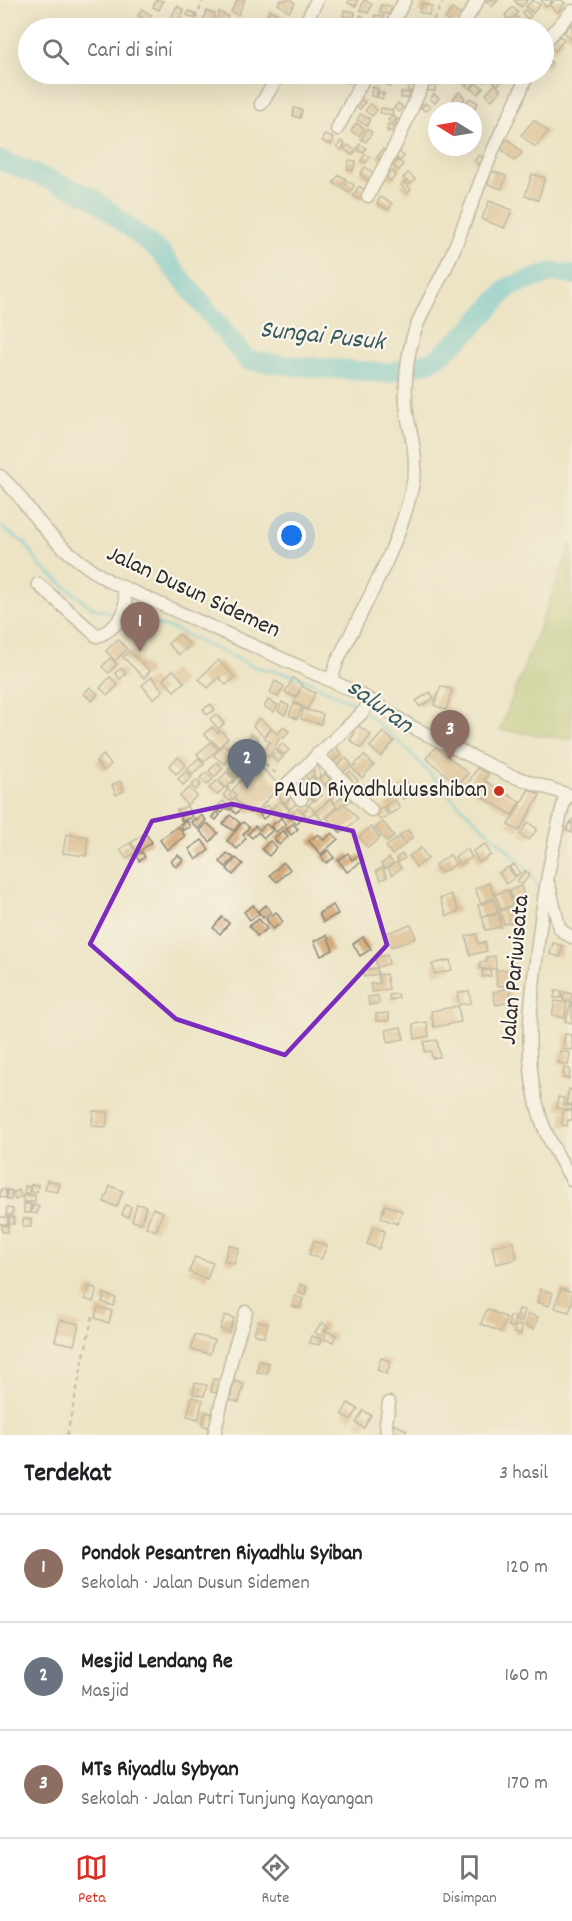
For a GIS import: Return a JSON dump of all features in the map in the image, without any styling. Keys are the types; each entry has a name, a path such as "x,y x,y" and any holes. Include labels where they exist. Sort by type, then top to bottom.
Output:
{"street":[{"path":"308,18 317,0"},
{"path":"395,18 405,0"},
{"path":"467,18 478,0"},
{"path":"554,31 572,11"},
{"path":"261,104 274,84"},
{"path":"337,129 361,84"},
{"path":"368,196 398,140 423,84"},
{"path":"331,680 337,662 390,551 413,479 415,461 407,412 407,380 410,350 419,320 454,250 492,151 523,84"},
{"name":"Jalan Dusun Sidemen","path":"0,476 17,491 39,523 60,545 90,569 123,587 331,680 367,706 510,775 569,795"},
{"path":"38,584 94,635 98,636 106,634 123,612 123,587"},
{"path":"301,799 288,783 367,706"},
{"path":"317,754 371,810"},
{"name":"Jalan Pariwisata","path":"569,795 543,899 529,1020 530,1066 541,1119 572,1180"},
{"path":"547,878 558,927 572,937"},
{"path":"214,1435 233,1353 246,1312"},
{"path":"387,1435 386,1423 390,1403"}],"path":[{"path":"196,18 202,0"},
{"path":"434,18 444,0"},
{"path":"226,790 256,758 288,783"},
{"path":"67,1435 93,1314"}],"highlighted area":[{"path":"232,804 353,831 387,945 285,1055 176,1019 90,944 152,821"}],"green space":[{"path":"572,542 572,740 500,730"}],"building":[{"path":"156,0 163,1 159,10 153,7"},
{"path":"237,0 245,0 238,15 231,12"},
{"path":"281,0 291,0 295,3 289,12 278,4"},
{"path":"349,0 358,0 356,6 348,3"},
{"path":"364,0 372,4 368,13 360,10"},
{"path":"487,0 498,0 492,7"},
{"path":"514,0 528,0 521,7"},
{"path":"533,0 540,5 533,13 526,7"},
{"path":"542,0 552,1 547,7 541,2"},
{"path":"555,0 565,3 558,12 550,6"},
{"path":"422,3 432,6 429,15 419,12"},
{"path":"381,5 391,6 390,14 380,13"},
{"path":"177,6 184,10 180,18 171,18"},
{"path":"513,7 518,13 512,18 505,15"},
{"path":"142,9 151,15 150,18 138,16"},
{"path":"452,9 462,16 461,18 446,18"},
{"path":"270,10 281,15 279,18 266,18"},
{"path":"344,10 355,12 354,18 343,16"},
{"path":"525,10 531,16 527,18 522,13"},
{"path":"189,11 196,14 194,18 187,15"},
{"path":"207,11 215,14 214,18 204,18"},
{"path":"219,12 228,16 227,18 217,18"},
{"path":"375,15 384,16 384,18 375,18"},
{"path":"572,23 572,40 564,32"},
{"path":"557,34 564,40 555,51 554,50 554,37"},
{"path":"408,84 415,84 414,91 408,91"},
{"path":"423,84 436,84 435,91 422,90"},
{"path":"467,84 474,84 471,89 466,86"},
{"path":"475,84 483,88 478,94 472,89"},
{"path":"495,84 501,90 492,100 486,94"},
{"path":"372,87 378,89 376,97 371,96"},
{"path":"379,92 384,94 382,99 377,97"},
{"path":"401,92 410,93 409,98 401,98"},
{"path":"459,92 465,98 462,102 456,102 453,99"},
{"path":"434,94 439,98 436,102 430,99"},
{"path":"359,98 365,102 360,109 355,106"},
{"path":"398,103 403,107 399,112 394,108"},
{"path":"425,103 428,105 426,111 421,108"},
{"path":"370,104 377,110 372,116 365,111"},
{"path":"294,108 302,110 300,118 293,116"},
{"path":"381,108 393,110 392,115 380,113"},
{"path":"360,114 370,119 367,126 357,120"},
{"path":"392,115 403,120 402,127 396,126 396,119 393,124 388,120"},
{"path":"534,120 548,132 535,147 521,135"},
{"path":"356,123 364,128 359,136 351,131"},
{"path":"388,124 394,125 394,132 387,131"},
{"path":"366,129 372,132 366,142 361,139"},
{"path":"324,135 333,138 331,145 322,141"},
{"path":"508,139 522,153 514,161 500,147"},
{"path":"341,141 345,144 341,150 337,147"},
{"path":"360,144 366,148 363,153 357,149"},
{"path":"348,145 356,151 352,155 344,149"},
{"path":"383,149 387,152 381,160 377,157"},
{"path":"398,151 404,156 400,161 394,156"},
{"path":"365,154 370,157 366,163 361,161"},
{"path":"478,156 485,160 481,166 474,161"},
{"path":"349,160 356,161 353,171 347,169"},
{"path":"397,160 403,164 399,170 393,166"},
{"path":"365,167 375,174 369,181 360,174"},
{"path":"391,171 396,175 391,181 386,177"},
{"path":"492,171 506,176 502,189 488,184"},
{"path":"408,173 415,179 411,184 403,178"},
{"path":"532,174 545,178 538,200 525,196"},
{"path":"339,175 346,179 341,187 333,183"},
{"path":"348,181 354,185 350,193 343,189"},
{"path":"404,182 411,190 408,193 401,185"},
{"path":"359,186 366,191 360,200 353,196"},
{"path":"380,197 392,203 389,210 377,204"},
{"path":"489,201 512,210 504,228 482,219"},
{"path":"179,634 190,645 179,655 168,644"},
{"path":"118,639 127,649 115,661 106,651"},
{"path":"129,651 150,671 144,678 123,657"},
{"path":"110,658 117,664 109,673 102,667"},
{"path":"218,660 235,677 226,685 219,677 208,688 199,679"},
{"path":"122,668 126,674 120,679 115,673"},
{"path":"173,670 184,682 174,691 163,679"},
{"path":"110,677 118,685 108,695 100,688"},
{"path":"152,677 163,691 153,699 142,685"},
{"path":"293,678 302,684 301,686 315,693 307,709 294,702 301,689 295,697 285,692"},
{"path":"275,681 284,686 278,697 270,693"},
{"path":"441,686 452,690 446,710 434,705"},
{"path":"90,687 98,694 92,701 84,694"},
{"path":"430,692 434,698 420,707 416,701"},
{"path":"268,700 278,705 274,712 264,707"},
{"path":"282,702 289,706 285,715 278,711"},
{"path":"211,704 215,710 207,715 203,709"},
{"path":"294,704 302,707 297,719 289,715"},
{"path":"303,709 323,714 321,724 301,719"},
{"path":"216,714 224,724 218,729 210,719"},
{"path":"259,718 271,728 264,736 253,726"},
{"path":"356,724 371,735 361,748 350,740 355,733 352,730"},
{"path":"212,727 218,733 220,730 228,738 219,747 204,734"},
{"path":"283,727 289,731 284,738 281,736 269,757 262,752 270,742 265,738 271,729 278,734"},
{"path":"383,732 394,741 381,757 370,747"},
{"path":"251,734 259,739 251,751 244,746"},
{"path":"211,742 218,749 204,762 197,754"},
{"path":"223,744 234,752 225,764 214,756"},
{"path":"282,744 289,750 284,755 277,749"},
{"path":"336,746 342,755 331,762 325,754"},
{"path":"436,747 468,773 458,785 426,758"},
{"path":"240,748 251,757 246,764 235,755"},
{"path":"277,751 283,757 278,762 271,756"},
{"path":"103,755 111,764 104,771 96,762"},
{"path":"364,755 374,765 362,778 352,768"},
{"path":"178,757 186,765 176,774 169,766"},
{"path":"199,758 204,764 192,774 187,768"},
{"path":"346,758 352,765 343,772 337,765"},
{"path":"238,759 247,766 236,778 228,771"},
{"path":"217,762 223,768 215,777 209,771"},
{"path":"257,763 280,786 255,813 252,810 250,813 234,798 236,795 232,790"},
{"path":"319,765 320,778 314,778 313,766"},
{"path":"477,768 488,774 484,780 520,802 512,815 466,787"},
{"path":"186,771 192,777 183,785 178,779"},
{"path":"350,771 358,781 352,786 344,777"},
{"path":"206,772 213,779 207,785 200,778"},
{"path":"226,772 234,779 227,788 219,781"},
{"path":"303,773 308,780 312,776 318,783 312,789 305,782 300,785 295,778"},
{"path":"325,774 330,779 325,785 319,779"},
{"path":"336,778 340,784 329,791 325,785"},
{"path":"197,780 201,784 196,790 191,786"},
{"path":"120,781 124,791 116,795 112,785"},
{"path":"216,781 224,788 217,795 209,788"},
{"path":"407,782 414,791 403,799 397,790"},
{"path":"305,783 311,791 301,798 296,790"},
{"path":"288,784 296,794 284,803 277,793"},
{"path":"365,785 369,788 363,795 360,791"},
{"path":"341,786 347,794 351,791 356,797 347,803 342,797 335,803 329,795"},
{"path":"189,788 197,796 187,805 180,796"},
{"path":"317,788 322,795 315,801 310,793"},
{"path":"529,789 540,795 519,831 508,825"},
{"path":"228,790 231,793 229,796 233,799 230,801 223,795"},
{"path":"308,794 313,801 307,806 302,799"},
{"path":"292,797 297,803 290,809 285,803"},
{"path":"330,799 337,807 322,820 315,812"},
{"path":"395,799 400,808 390,814 385,806"},
{"path":"223,801 230,808 229,810 226,808 222,813 216,808"},
{"path":"280,801 290,811 281,818 272,808"},
{"path":"236,803 241,808 236,814 231,809"},
{"path":"344,803 358,819 341,833 327,818"},
{"path":"267,805 272,812 263,819 258,812"},
{"path":"187,806 192,817 182,821 177,810"},
{"path":"310,806 315,812 307,817 303,811"},
{"path":"383,807 388,815 380,820 375,811"},
{"path":"298,808 305,815 296,824 289,816"},
{"path":"217,811 220,815 216,820 212,817"},
{"path":"201,815 206,820 198,829 191,822 195,818 197,820"},
{"path":"230,815 240,823 234,831 223,824"},
{"path":"281,818 286,824 276,832 271,826"},
{"path":"572,820 572,833 566,829"},
{"path":"187,821 190,827 183,830 180,824"},
{"path":"243,822 249,827 243,835 246,838 237,849 227,841"},
{"path":"383,822 394,836 387,842 375,828"},
{"path":"528,822 537,829 529,840 520,834"},
{"path":"207,823 218,833 210,842 200,831"},
{"path":"266,824 273,830 264,838 258,832 252,838 248,834 255,826 260,830"},
{"path":"293,824 298,829 291,835 286,829"},
{"path":"178,826 185,836 167,850 160,840"},
{"path":"371,827 380,838 368,848 359,837"},
{"path":"283,830 288,837 279,845 274,838"},
{"path":"408,830 413,837 405,843 400,835"},
{"path":"145,833 152,842 138,852 131,843"},
{"path":"332,833 338,839 321,854 309,841 318,834 324,840"},
{"path":"66,834 88,837 86,856 63,853"},
{"path":"399,837 405,844 392,855 386,847"},
{"path":"202,840 209,850 196,860 189,849"},
{"path":"270,841 277,847 269,856 262,849"},
{"path":"130,843 136,852 126,859 120,849"},
{"path":"485,844 491,855 479,862 473,851"},
{"path":"421,848 428,859 416,867 409,856"},
{"path":"467,849 472,857 460,865 455,857"},
{"path":"329,850 334,858 326,863 321,856"},
{"path":"142,852 145,857 139,861 136,855"},
{"path":"227,853 234,858 226,867 220,862"},
{"path":"348,853 352,860 360,854 364,860 347,872 338,860"},
{"path":"402,854 405,858 399,862 396,858"},
{"path":"178,855 183,860 176,867 171,861"},
{"path":"450,855 456,864 441,873 435,865"},
{"path":"236,858 243,864 233,875 227,869"},
{"path":"389,858 393,863 385,869 381,864"},
{"path":"283,862 290,869 277,882 270,875"},
{"path":"397,862 401,868 392,875 388,868"},
{"path":"514,864 520,873 516,876 509,867"},
{"path":"508,867 515,877 506,884 499,873"},
{"path":"382,868 387,877 381,880 376,871"},
{"path":"525,871 530,874 522,885 517,881"},
{"path":"489,883 495,897 481,903 475,889"},
{"path":"521,886 525,900 514,904 510,890"},
{"path":"508,890 513,905 500,909 495,894"},
{"path":"451,894 459,911 447,916 440,899"},
{"path":"494,900 498,912 482,917 478,905"},
{"path":"253,905 259,914 250,920 244,912"},
{"path":"266,905 271,912 263,918 258,911"},
{"path":"333,905 338,914 323,922 319,913"},
{"path":"515,907 518,921 504,924 500,911"},
{"path":"276,912 283,922 273,929 266,919"},
{"path":"499,914 501,927 485,930 483,917"},
{"path":"222,917 229,923 220,934 213,928"},
{"path":"259,919 267,929 257,936 249,926"},
{"path":"411,925 416,938 391,947 386,933"},
{"path":"476,934 478,944 485,942 487,951 470,955 466,936"},
{"path":"327,935 333,950 321,956 314,941"},
{"path":"363,937 371,949 360,956 353,944"},
{"path":"553,943 563,946 560,957 550,954"},
{"path":"387,955 389,964 377,967 375,957"},
{"path":"495,956 496,969 480,969 480,962 487,962 486,957"},
{"path":"450,960 452,970 435,974 432,964"},
{"path":"377,968 378,974 364,977 363,970"},
{"path":"490,970 491,976 483,977 482,971"},
{"path":"496,970 511,970 511,985 497,986"},
{"path":"386,974 389,989 372,992 370,984 380,983 378,975"},
{"path":"509,988 512,1001 496,1005 493,992"},
{"path":"469,991 471,1003 459,1005 457,993"},
{"path":"555,991 562,991 562,998 554,998"},
{"path":"565,992 572,994 570,1002 563,1000"},
{"path":"398,994 399,998 390,1000 389,995"},
{"path":"378,996 379,1003 369,1005 368,997"},
{"path":"555,1001 567,1003 564,1018 552,1015"},
{"path":"572,1001 572,1023 565,1021"},
{"path":"458,1006 461,1022 434,1027 431,1011"},
{"path":"389,1013 389,1021 376,1021 376,1014"},
{"path":"427,1022 429,1036 415,1039 413,1024"},
{"path":"401,1027 404,1039 388,1042 386,1030"},
{"path":"565,1034 572,1035 572,1050 563,1049"},
{"path":"437,1040 440,1057 432,1058 431,1051 425,1052 424,1042"},
{"path":"560,1051 570,1053 568,1065 558,1063"},
{"path":"564,1068 570,1069 569,1079 563,1078"},
{"path":"569,1089 572,1090 572,1105 566,1104"},
{"path":"558,1097 564,1098 563,1105 572,1106 572,1110 557,1108"},
{"path":"563,1110 572,1111 572,1120 568,1120 567,1126 562,1125"},
{"path":"93,1111 108,1112 106,1127 92,1126"},
{"path":"47,1180 60,1183 58,1192 45,1190"},
{"path":"31,1185 38,1185 37,1192 30,1192"},
{"path":"25,1186 30,1187 29,1194 24,1193"},
{"path":"110,1186 123,1191 117,1207 104,1202"},
{"path":"1,1189 6,1190 6,1198 0,1197"},
{"path":"7,1190 12,1191 11,1200 7,1200"},
{"path":"19,1190 21,1197 15,1200 12,1193"},
{"path":"23,1195 35,1195 35,1202 23,1202"},
{"path":"24,1204 31,1204 30,1213 24,1213"},
{"path":"137,1204 146,1206 141,1223 132,1221"},
{"path":"33,1205 39,1206 37,1214 31,1213"},
{"path":"125,1205 131,1207 128,1217 122,1215"},
{"path":"385,1205 402,1211 397,1224 381,1218"},
{"path":"7,1208 13,1209 12,1215 6,1215"},
{"path":"153,1208 163,1212 156,1231 146,1227"},
{"path":"0,1217 8,1217 8,1224 0,1224"},
{"path":"9,1217 14,1217 14,1224 9,1224"},
{"path":"23,1219 31,1219 31,1227 23,1227"},
{"path":"2,1225 8,1226 8,1232 2,1232"},
{"path":"373,1227 385,1231 379,1249 367,1244"},
{"path":"314,1241 327,1246 321,1259 309,1254"},
{"path":"513,1242 517,1259 496,1264 492,1246"},
{"path":"229,1245 239,1248 234,1264 224,1261"},
{"path":"195,1257 213,1263 207,1279 189,1272"},
{"path":"300,1284 307,1286 305,1295 298,1293"},
{"path":"89,1286 97,1289 93,1302 85,1299"},
{"path":"561,1288 572,1292 569,1312 555,1308"},
{"path":"541,1289 553,1293 549,1306 537,1302"},
{"path":"104,1294 116,1298 113,1306 102,1302"},
{"path":"295,1296 303,1299 300,1308 292,1306"},
{"path":"98,1307 112,1311 109,1323 95,1318"},
{"path":"487,1309 507,1318 501,1332 481,1324"},
{"path":"519,1309 525,1310 522,1322 516,1321"},
{"path":"528,1314 538,1317 534,1329 525,1326"},
{"path":"225,1315 234,1318 229,1332 220,1329"},
{"path":"510,1316 515,1317 513,1327 508,1326"},
{"path":"60,1320 79,1324 74,1345 55,1341"},
{"path":"258,1321 268,1323 264,1337 254,1334"},
{"path":"322,1322 328,1327 320,1336 315,1332"},
{"path":"515,1326 522,1326 521,1334 514,1333"},
{"path":"326,1331 336,1335 333,1342 324,1339"},
{"path":"195,1335 214,1340 210,1354 191,1349"},
{"path":"311,1336 321,1339 319,1345 309,1343"},
{"path":"381,1358 391,1361 387,1374 377,1370"},
{"path":"259,1361 269,1363 267,1374 257,1372"},
{"path":"213,1379 222,1380 220,1393 211,1392"},
{"path":"234,1381 244,1384 239,1402 230,1400"},
{"path":"195,1383 207,1385 204,1396 193,1394"},
{"path":"192,1397 203,1400 198,1419 187,1416"},
{"path":"348,1403 358,1409 351,1420 342,1414"},
{"path":"363,1411 371,1415 364,1428 356,1423"},
{"path":"206,1412 214,1414 210,1428 202,1425"},
{"path":"394,1424 407,1430 404,1435 388,1435"}],"waterway":[{"name":"Sungai Pusuk","path":"0,160 92,197 161,253 247,360 388,373 435,360 470,330 509,287 554,272 572,275"},
{"name":"saluran","path":"0,526 26,544 41,567 91,607 119,615"},
{"name":"saluran","path":"125,617 173,629 255,667 289,674 312,683 351,702 360,709"},
{"name":"saluran","path":"366,713 415,757 452,798 528,869 540,892"}],"place":[{"name":"Pondok Pesantren Riyadhlu Syiban","path":"140,652"},
{"name":"MTs Riyadlu Sybyan","path":"450,760"},
{"name":"Mesjid Lendang Re","path":"247,789"},
{"name":"PAUD Riyadhlulusshiban","path":"499,791"}]}
